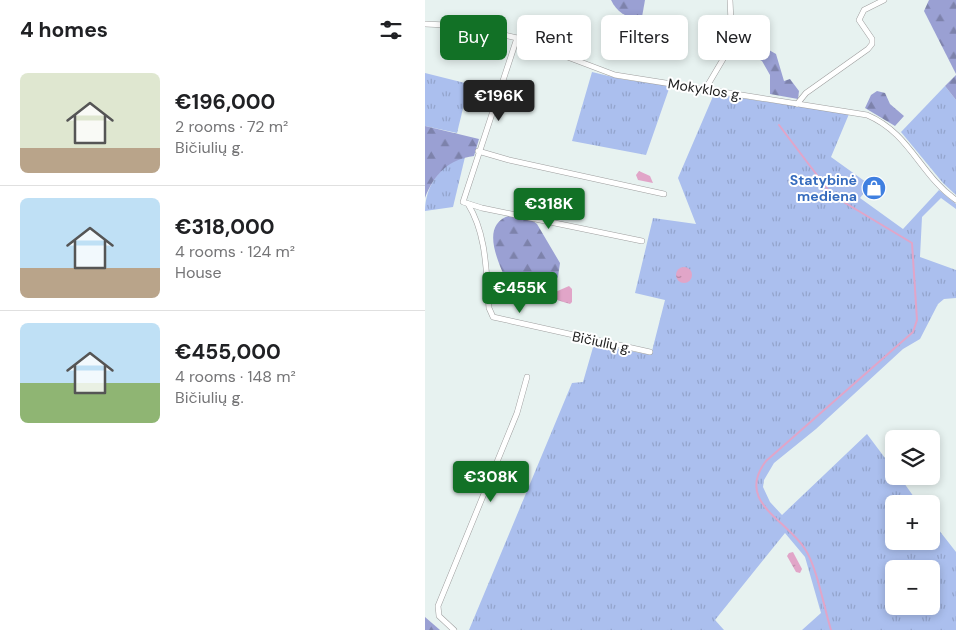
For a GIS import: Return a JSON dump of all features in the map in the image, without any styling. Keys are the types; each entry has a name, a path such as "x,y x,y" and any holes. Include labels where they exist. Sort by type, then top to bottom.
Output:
{"street":[{"path":"706,88 732,44 729,0"},
{"path":"797,104 806,93 868,49 872,44 872,39 859,20 864,10 885,0"},
{"name":"Mokyklos g.","path":"425,24 467,26 517,38"},
{"path":"517,38 478,151 465,203 642,241"},
{"name":"Mokyklos g.","path":"575,60 615,75 855,112 879,120 896,132 937,184 956,200"},
{"path":"478,151 509,160 664,194"},
{"name":"Bičiulių g.","path":"465,203 477,218 482,238 489,308 493,317 650,352"},
{"path":"454,630 439,616 439,606 517,413 527,377"}],"green space":[{"path":"611,0 645,0 642,15 625,15 616,8"},
{"path":"929,0 956,0 956,74 924,11"},
{"path":"770,51 776,54 784,81 790,79 799,91 798,99 770,94 770,75 760,60 770,60"},
{"path":"592,72 621,79 670,86 646,155 572,141"},
{"path":"425,73 469,84 457,133 425,126"},
{"path":"956,75 956,100 945,86"},
{"path":"945,86 956,100 956,195 943,183 901,132"},
{"path":"877,91 885,93 890,104 904,116 895,126 865,108 871,95"},
{"path":"714,94 849,114 831,157 870,185 860,198 903,229 939,190 956,204 956,209 941,198 922,217 920,257 956,270 956,298 944,299 938,304 920,339 903,349 816,429 774,463 764,480 763,487 770,502 782,515 867,434 885,458 885,485 905,485 913,495 885,495 885,550 940,550 940,532 956,552 956,630 802,630 821,613 805,557 785,533 715,620 724,630 469,630 572,383 583,382 594,344 651,355 665,300 635,293 653,218 696,224 678,178"},
{"path":"425,126 479,139 474,156 457,160 443,169 433,182 425,198"},
{"path":"465,157 453,207 425,211 431,185 441,170 456,160"},
{"path":"512,215 529,218 537,224 560,263 558,277 541,289 528,291 508,285 500,267 494,246 493,235 495,226 501,219"},
{"path":"425,617 440,630 425,630"}],"water":[{"path":"639,171 650,176 653,183 638,180 636,175"},
{"path":"684,267 692,275 684,283 676,275"},
{"path":"569,286 572,289 572,302 570,304 557,300 553,293"},
{"path":"793,552 802,569 800,573 796,572 787,556"}],"waterway":[{"path":"779,125 829,191 842,201 912,243 917,320 913,332 766,461 758,475 756,488 760,499 767,509 797,538 809,557 817,577 831,630"}],"place":[{"name":"Statybinė mediena","path":"874,188"}]}
